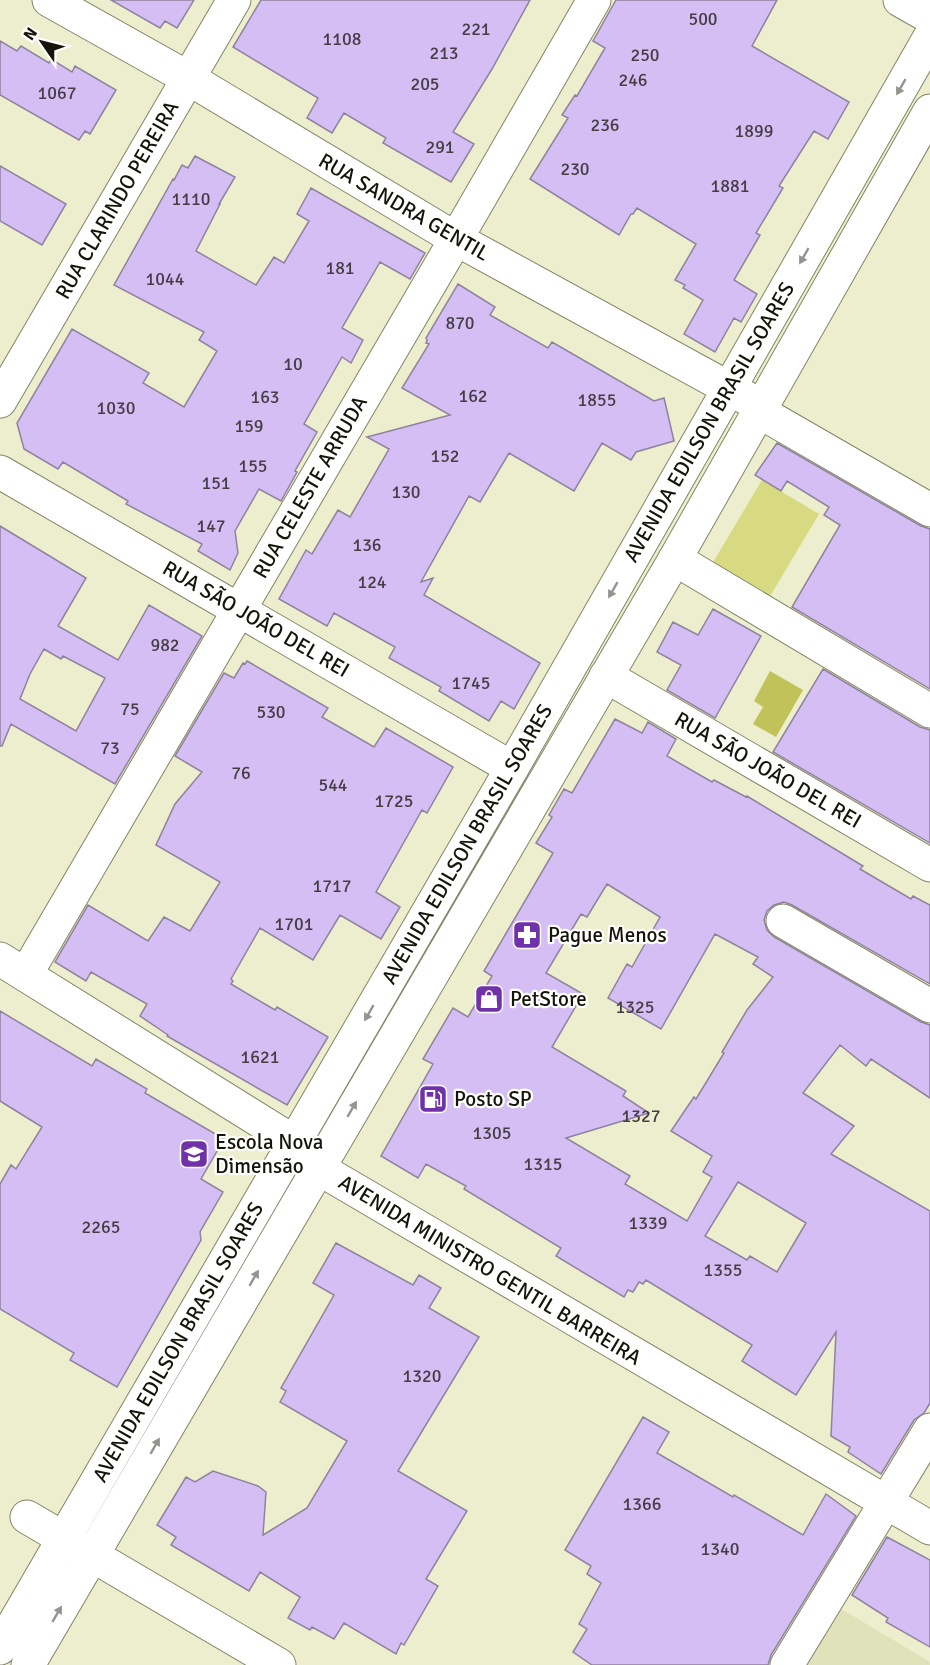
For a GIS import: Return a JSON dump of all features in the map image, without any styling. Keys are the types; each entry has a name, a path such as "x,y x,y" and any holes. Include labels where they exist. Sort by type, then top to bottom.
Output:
{"street":[{"name":"RUA SANDRA GENTIL","path":"49,0 188,78 456,239 729,387 930,510"},
{"name":"RUA CLARINDO PEREIRA","path":"0,401 234,0"},
{"name":"RUA CELESTE ARRUDA","path":"13,967 239,609 594,0"},
{"path":"900,0 930,17"},
{"name":"AVENIDA EDILSON BRASIL SOARES","path":"0,1648 512,768 930,37"},
{"name":"AVENIDA EDILSON BRASIL SOARES","path":"28,1665 675,559 930,111"},
{"name":"RUA SÃO JOÃO DEL REI","path":"0,472 512,768"},
{"path":"675,559 930,711"},
{"name":"RUA SÃO JOÃO DEL REI","path":"606,676 930,865"},
{"path":"783,921 930,1006"},
{"name":"AVENIDA MINISTRO GENTIL BARREIRA","path":"13,967 294,1142 318,1168 930,1528"},
{"path":"787,1665 930,1430"},
{"path":"27,1517 279,1665"}],"shaded area":[{"path":"770,671 803,690 776,737 753,724 763,707 754,701"},
{"path":"833,1604 930,1662 930,1665 798,1665"}],"green space":[{"path":"762,480 819,514 769,598 712,564"}],"building":[{"path":"111,0 194,0 177,28 165,21 160,28"},
{"path":"261,0 530,0 492,69 453,132 474,144 451,182 383,143 386,138 344,113 332,133 307,118 318,98 233,47"},
{"path":"616,0 777,0 752,46 849,102 828,139 814,131 779,186 783,188 756,233 760,235 734,280 757,294 741,322 734,318 715,352 684,334 703,300 683,288 685,285 675,280 696,244 637,208 619,235 530,179 568,118 562,115 575,95 577,96 605,48 593,41"},
{"path":"0,41 17,51 21,46 49,63 51,59 72,72 75,66 116,90 90,134 85,131 79,140 0,95"},
{"path":"195,156 235,177 196,251 256,285 274,257 284,263 309,221 297,214 311,188 425,253 410,279 380,262 342,328 363,340 351,363 342,357 304,424 317,432 281,501 259,489 235,531 238,553 230,570 198,551 202,544 126,504 128,501 63,462 58,469 24,449 17,423 72,329 149,373 143,383 184,407 217,351 199,340 204,332 114,285 173,179 182,165 188,168"},
{"path":"0,166 66,204 42,245 0,221"},
{"path":"458,284 495,307 490,315 548,348 552,342 654,401 664,398 674,441 636,452 631,460 602,443 574,491 509,453 480,502 469,496 421,582 433,578 424,595 540,663 514,709 501,701 489,721 439,691 441,687 389,658 395,647 334,613 327,626 279,599 306,550 312,554 338,510 350,517 389,449 367,437 450,415 402,388 429,344 426,343 426,338"},
{"path":"777,443 930,529 930,689 792,607 840,525 824,515 829,507 787,481 781,491 755,475"},
{"path":"0,526 86,578 58,626 118,660 149,605 202,636 115,784 11,724 0,746","holes":["44,649 61,659 63,656 105,678 76,731 20,699 30,674"]},
{"path":"713,609 761,636 715,718 667,690 681,665 657,652 673,622 698,635"},
{"path":"247,661 328,708 322,717 374,747 386,728 453,767 427,813 422,810 376,892 400,907 381,939 340,915 313,960 260,928 231,979 233,981 231,984 275,1010 277,1007 328,1037 287,1105 167,1036 140,1016 147,1004 91,972 86,981 55,962 88,905 148,941 164,917 190,931 220,882 156,845 175,804 202,772 175,756 224,673 234,678 243,663"},
{"path":"823,669 920,727 930,730 930,843 773,752"},
{"path":"615,719 642,733 648,722 676,739 667,756 712,782 714,780 747,796 863,866 860,869 911,899 913,896 930,905 930,984 792,905 784,902 774,905 767,911 764,920 767,930 774,937 921,1022 930,1025 930,1098 871,1059 866,1066 840,1045 803,1093 854,1126 831,1154 930,1211 930,1403 924,1413 914,1420 881,1474 848,1452 850,1447 831,1436 836,1332 796,1395 742,1361 752,1345 646,1280 643,1284 639,1282 633,1292 628,1290 624,1297 556,1256 561,1248 464,1189 466,1186 426,1164 418,1178 381,1156 433,1064 423,1059 453,1008 468,1017 492,976 484,971 553,853 536,843 552,817 549,815 564,789 572,793","holes":["607,884 660,917 632,967 627,964 608,998 661,1029 715,934 758,957 753,964 773,977 747,1010 696,1099 694,1097 671,1131 712,1156 703,1172 712,1177 687,1221 625,1184 630,1176 566,1138 649,1113 623,1096 626,1091 552,1047 583,994 546,973 581,914 587,917","738,1182 806,1223 777,1272 750,1256 747,1260 705,1236"]},
{"path":"0,1011 92,1066 96,1059 147,1089 145,1093 224,1139 201,1179 223,1192 200,1232 201,1240 117,1387 70,1360 74,1353 0,1309 0,1184 11,1165 16,1169 42,1127 0,1101"},
{"path":"336,1243 413,1285 419,1275 441,1288 429,1308 479,1337 398,1471 467,1511 426,1579 438,1586 404,1645 401,1643 396,1654 344,1623 334,1639 312,1627 310,1630 288,1618 300,1597 260,1572 249,1591 171,1545 176,1537 157,1525 186,1477 195,1482 213,1471 258,1486 266,1492 263,1535 307,1508 347,1441 280,1402 286,1391 281,1388 334,1295 313,1283"},
{"path":"643,1417 669,1432 657,1453 803,1535 826,1494 856,1516 771,1655 768,1665 592,1665 573,1652 587,1629 579,1624 601,1583 587,1574 591,1566 565,1550"},
{"path":"887,1537 930,1560 930,1647 886,1622 888,1618 852,1595"}],"place":[{"name":"Pague Menos","path":"527,935"},
{"name":"PetStore","path":"489,999"},
{"name":"Posto SP","path":"433,1099"},
{"name":"Escola Nova Dimensão","path":"194,1154"}]}
